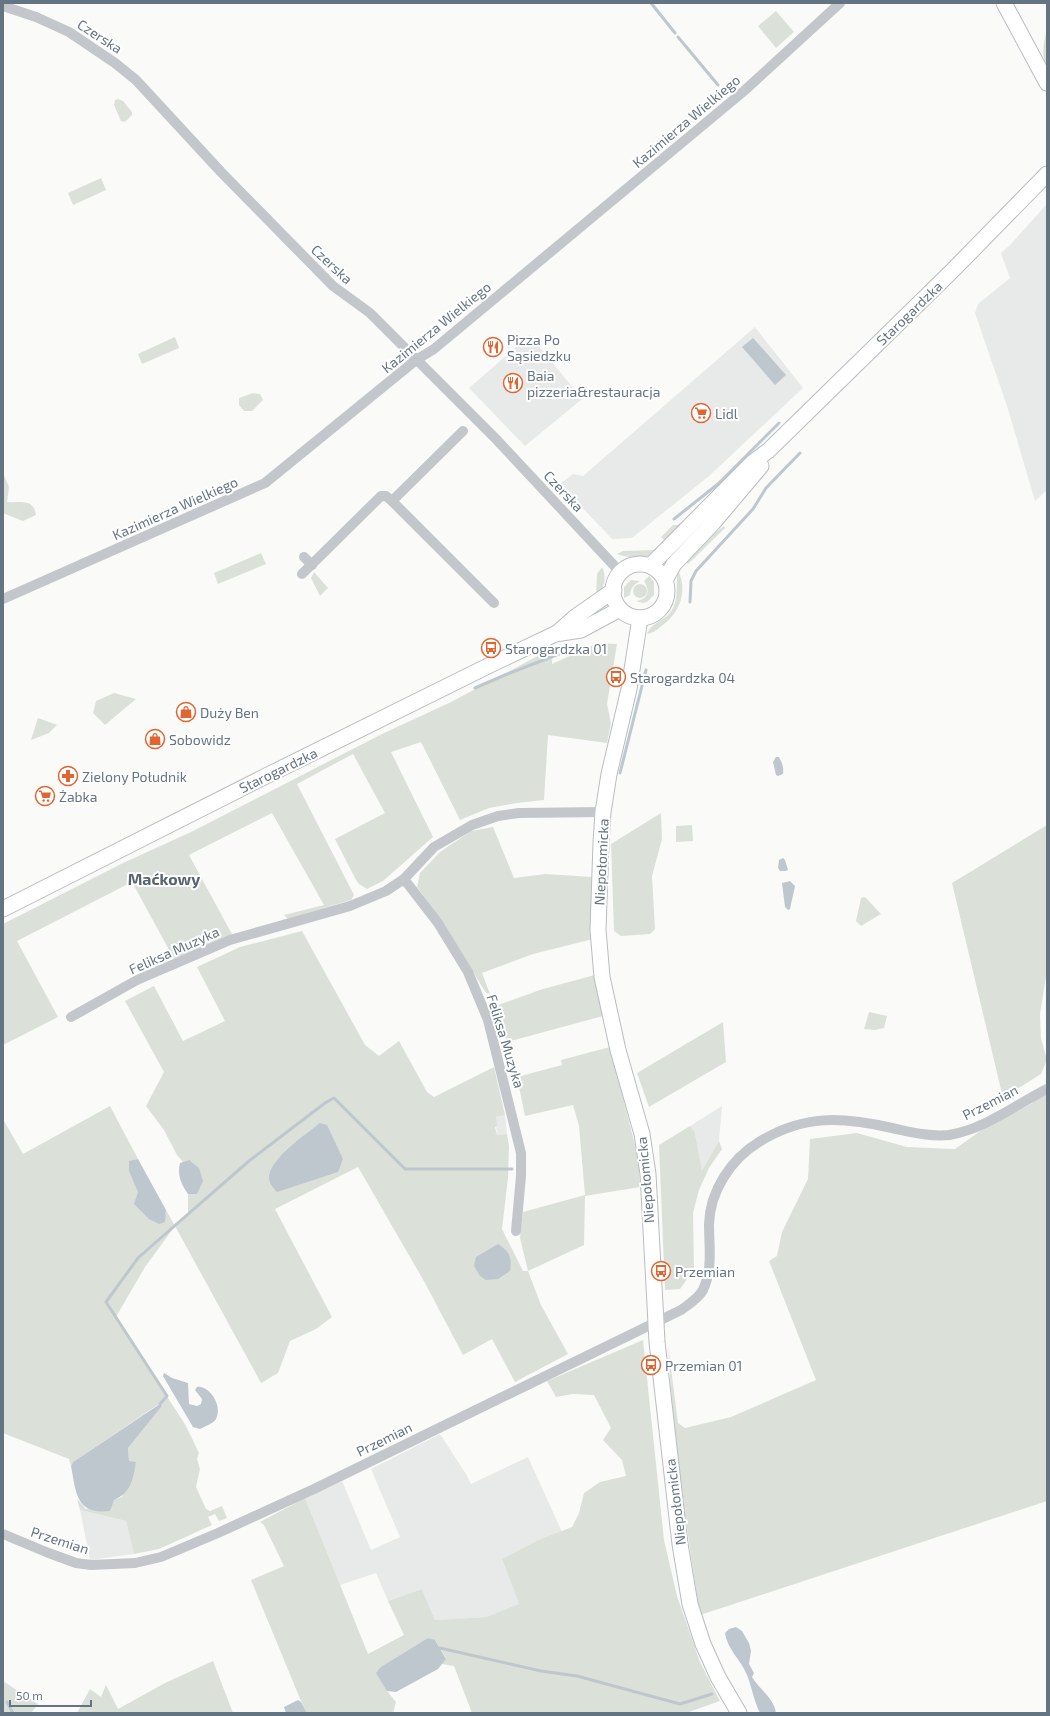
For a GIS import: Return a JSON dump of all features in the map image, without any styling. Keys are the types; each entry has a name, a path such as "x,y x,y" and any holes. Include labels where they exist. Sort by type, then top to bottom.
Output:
{"main road":[{"path":"1004,3 1047,83"},
{"name":"Starogardzka","path":"650,566 752,463 769,450 958,265 1047,174"},
{"name":"Starogardzka","path":"665,580 674,564 713,524 758,470 769,450"},
{"path":"634,565 650,566 665,580 667,597 663,606 649,617 633,617 620,609 614,597 616,581 621,573 634,565"},
{"name":"Starogardzka","path":"3,909 268,775 555,634 574,618 614,590"},
{"name":"Starogardzka","path":"555,634 581,630 620,609"},
{"name":"Niepołomicka","path":"640,618 629,689 609,774 603,812 598,918 602,977 618,1050 644,1147 648,1174 655,1322 680,1544 690,1604 694,1621 706,1651 718,1677 739,1713"}],"street":[{"name":"Kazimierza Wielkiego","path":"3,599 266,483 416,360 434,349 695,132 744,91 840,3"},
{"name":"Czerska","path":"3,6 36,17 69,32 116,63 136,80 214,164 333,286 370,313 496,440 621,573"},
{"path":"392,501 458,431"},
{"path":"302,574 308,561 381,496 386,496 494,603"},
{"name":"Feliksa Muzyka","path":"71,1017 137,980 230,940 350,906 386,891 404,879 434,847 472,825 498,816 519,813 603,812"},
{"name":"Feliksa Muzyka","path":"404,879 438,923 468,972 488,1020 521,1153 521,1176 516,1232"},
{"name":"Przemian","path":"3,1534 76,1563 91,1565 135,1563 161,1557 218,1533 314,1489 681,1310 694,1301 703,1290 707,1277 710,1253 709,1224 712,1206 717,1191 723,1177 735,1163 745,1152 759,1142 795,1125 835,1119 861,1121 924,1135 948,1135 980,1126 1047,1089"}],"shaded area":[{"path":"776,11 794,32 776,48 758,26"},
{"path":"1047,29 1047,71 1043,50"},
{"path":"118,99 123,101 132,112 132,115 125,122 121,121 114,105 115,100"},
{"path":"101,178 106,190 73,205 68,193"},
{"path":"1047,204 1047,490 1035,501 1007,406 975,313 978,304 1010,278 1001,253"},
{"path":"755,327 803,388 709,476 632,538 612,539 560,484 573,474 583,476"},
{"path":"530,335 582,399 525,446 469,388"},
{"path":"175,337 179,348 142,364 138,354"},
{"path":"753,338 786,375 775,385 742,347"},
{"path":"253,393 260,394 263,400 252,411 244,411 239,405 239,398"},
{"path":"3,473 9,487 7,502 25,502 32,506 36,515 23,521 3,513"},
{"path":"695,513 666,542 661,537 673,525 677,525"},
{"path":"724,526 725,528 688,564 684,561 694,549"},
{"path":"623,551 658,551 643,557 627,557 617,554"},
{"path":"261,553 266,564 218,584 214,573"},
{"path":"602,567 605,578 601,590 596,595 597,574"},
{"path":"678,571 681,578 682,593 678,607 670,619 654,631 647,634 651,627 667,616 673,608 676,598"},
{"path":"314,572 328,588 320,596 311,578"},
{"path":"649,576 654,582 654,595 647,602 642,603 636,601 646,596 648,591 644,581"},
{"path":"631,580 640,581 633,586 630,595 624,598 624,587"},
{"path":"640,584 645,586 647,591 645,596 640,598 635,596 633,591 635,586"},
{"path":"598,643 617,644 607,704 611,723 607,743 548,735 544,800 489,808 460,820 421,742 391,752 433,837 383,881 367,889 356,880 335,839 385,813 353,754 297,784 354,895 351,900 291,918 287,918 284,915 324,905 272,813 189,855 233,936 174,959 132,882 17,941 58,1017 3,1045 3,924 123,863 191,832 382,734 451,702 553,648 552,664"},
{"path":"114,693 136,699 105,725 93,713 96,701"},
{"path":"38,718 57,725 49,733 31,740"},
{"path":"776,757 779,757 783,770 783,774 778,776 776,775 773,762"},
{"path":"661,813 662,839 652,876 655,929 650,934 621,936 614,931 611,844"},
{"path":"692,825 693,841 676,842 676,826"},
{"path":"1047,825 1047,970 1040,1014 1041,1038 1047,1060 1041,1074 1003,1098 952,883"},
{"path":"493,827 514,878 546,874 592,877 593,939 533,954 482,973 490,994 486,993 444,924 417,887 420,873 440,852 471,831"},
{"path":"783,858 788,870 780,871 778,868 779,860"},
{"path":"790,881 795,886 790,909 788,910 785,907 782,883"},
{"path":"865,897 881,914 861,926 856,921 861,898"},
{"path":"302,931 365,1045 379,1056 399,1041 427,1092 434,1097 494,1067 505,1115 496,1117 497,1126 495,1127 497,1135 507,1134 509,1146 508,1178 502,1229 523,1271 528,1271 541,1305 568,1354 515,1382 492,1339 463,1355 425,1283 358,1167 275,1209 332,1317 316,1329 290,1341 278,1373 261,1383 175,1226 188,1215 188,1194 197,1194 189,1160 183,1162 177,1155 164,1130 146,1106 164,1072 125,1001 154,986 183,1041 225,1021 197,967 240,947"},
{"path":"595,975 603,1016 507,1042 495,1006 543,989"},
{"path":"869,1012 887,1016 884,1028 875,1030 864,1029"},
{"path":"723,1022 726,1062 649,1107 637,1073"},
{"path":"610,1047 636,1149 639,1166 640,1187 585,1196 584,1245 528,1271 520,1238 523,1212 585,1195 579,1126 573,1105 525,1116 517,1077 562,1065 561,1060"},
{"path":"1047,1094 1047,1501 700,1615 681,1481 673,1413 668,1345 678,1423 685,1428 731,1417 816,1380 769,1261 777,1256 782,1232 808,1179 810,1139 857,1133 907,1147 955,1149 983,1129"},
{"path":"110,1106 138,1159 129,1162 138,1192 166,1215 166,1210 175,1226 145,1267 116,1317 186,1426 199,1453 197,1459 200,1469 196,1487 206,1509 210,1511 222,1506 227,1518 219,1521 215,1514 208,1517 212,1525 159,1549 134,1554 126,1521 80,1510 77,1499 86,1509 122,1497 136,1463 129,1461 128,1448 162,1406 159,1404 73,1462 71,1466 69,1459 3,1433 3,1119 23,1154"},
{"path":"722,1106 719,1141 702,1172 695,1133 690,1126"},
{"path":"505,1115 507,1134 497,1135 495,1117"},
{"path":"320,1123 327,1125 343,1159 338,1172 277,1192 269,1181 271,1169 282,1154"},
{"path":"690,1126 695,1133 702,1171 719,1141 722,1149 709,1168 699,1190 693,1213 694,1269 680,1289 665,1290 659,1145"},
{"path":"138,1159 166,1210 165,1222 159,1224 149,1219 134,1204 138,1192 129,1171 129,1161"},
{"path":"189,1160 199,1168 203,1181 197,1194 188,1194 180,1179 180,1163"},
{"path":"498,1244 508,1252 511,1262 510,1271 498,1279 486,1280 480,1276 474,1266 476,1257"},
{"path":"643,1340 664,1540 677,1596 700,1662 720,1701 686,1713 472,1713 454,1666 442,1664 446,1658 435,1640 387,1691 396,1702 393,1713 307,1713 251,1580 284,1566 264,1525 260,1522 305,1498 368,1654 404,1635 388,1601 422,1589 435,1620 486,1617 519,1604 502,1559 536,1541 572,1527 579,1513 584,1493 600,1482 626,1476 622,1460 603,1440 611,1428 594,1395 573,1394 556,1397 547,1381"},
{"path":"164,1373 172,1378 188,1383 189,1404 197,1406 201,1404 202,1399 195,1390 197,1387 202,1387 211,1393 218,1409 218,1414 215,1421 200,1429 193,1427 163,1376"},
{"path":"160,1404 162,1406 128,1448 129,1461 136,1462 132,1480 128,1489 124,1494 114,1500 110,1511 99,1511 84,1506 74,1485 71,1466 73,1462"},
{"path":"440,1434 471,1484 528,1457 562,1532 536,1541 502,1559 519,1604 486,1617 435,1620 422,1589 388,1601 376,1573 340,1585 305,1498 342,1481 371,1550 400,1537 371,1469"},
{"path":"80,1510 126,1521 134,1554 90,1560"},
{"path":"736,1627 742,1631 749,1643 751,1651 749,1664 754,1673 752,1677 770,1698 776,1713 760,1713 747,1675 726,1639 725,1633 729,1629"},
{"path":"428,1638 435,1640 446,1659 438,1669 396,1692 387,1691 376,1673 381,1667"},
{"path":"213,1661 233,1713 77,1713 90,1689 101,1697 106,1685 118,1709 165,1683"},
{"path":"3,1681 38,1704 32,1712 34,1713 3,1713"},
{"path":"298,1700 301,1702 307,1713 286,1713 284,1707"}],"waterway":[{"path":"651,3 675,33"},
{"path":"678,37 718,85"},
{"path":"674,519 718,484 779,423"},
{"path":"690,602 691,581 696,571 753,509 766,488 800,453"},
{"path":"475,688 564,652"},
{"path":"620,773 646,670"},
{"path":"160,1404 167,1396 106,1302 138,1258 249,1161 325,1103 334,1098 405,1169 512,1169"},
{"path":"440,1648 541,1671 577,1676 680,1704 712,1694"},
{"path":"7,1702 13,1713"}],"place":[{"name":"Pizza Po Sąsiedzku","path":"493,347"},
{"name":"Baia pizzeria&restauracja","path":"513,383"},
{"name":"Lidl","path":"701,413"},
{"name":"Starogardzka 01","path":"491,648"},
{"name":"Starogardzka 04","path":"616,677"},
{"name":"Duży Ben","path":"186,712"},
{"name":"Sobowidz","path":"155,739"},
{"name":"Zielony Południk","path":"68,776"},
{"name":"Żabka","path":"45,796"},
{"name":"Przemian","path":"661,1271"},
{"name":"Przemian 01","path":"651,1365"}],"district":[{"name":"Maćkowy","path":"164,878"}]}
